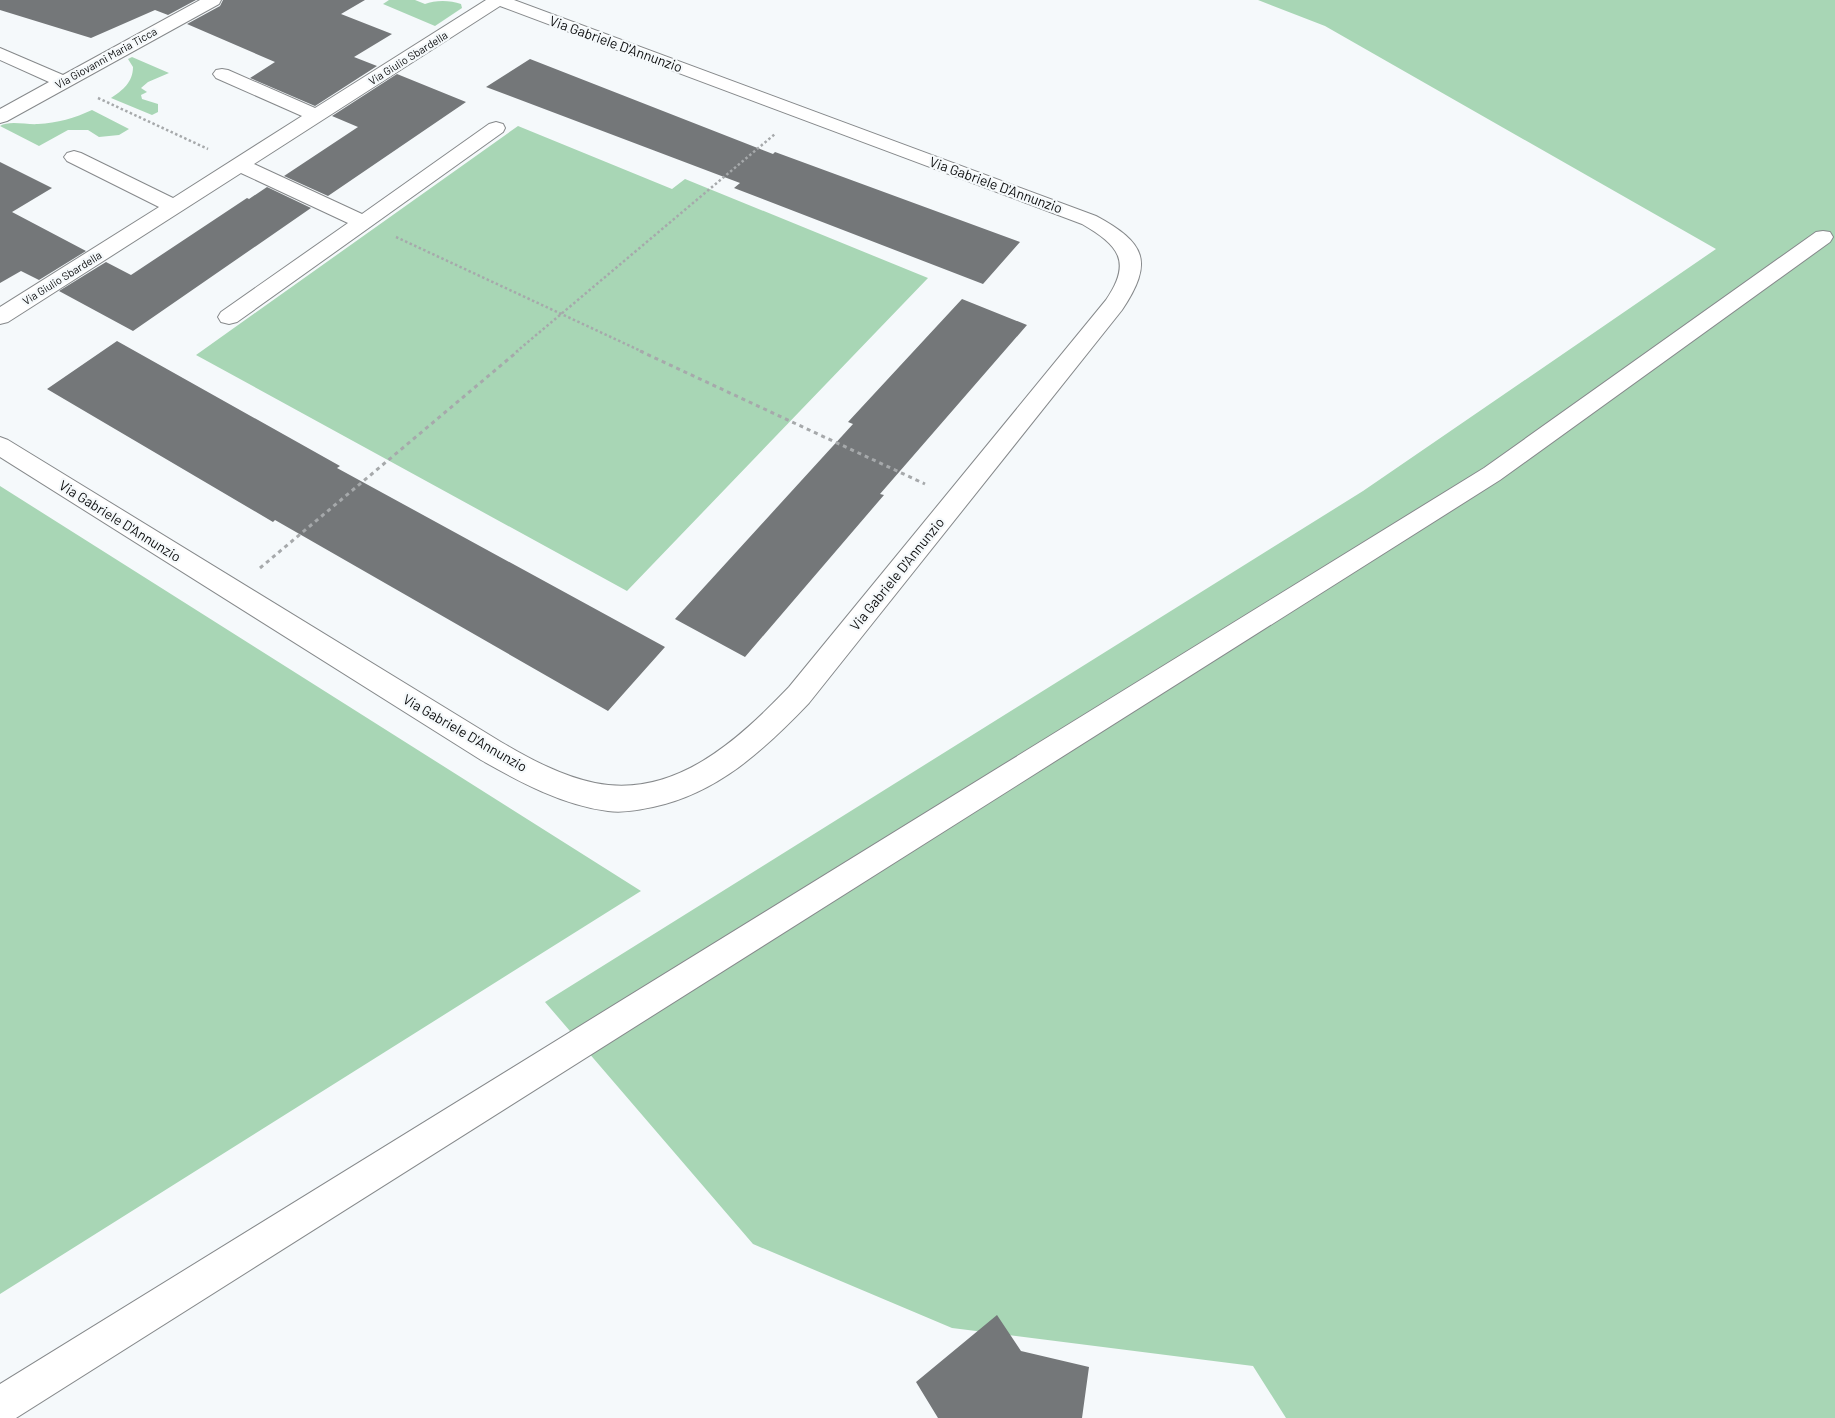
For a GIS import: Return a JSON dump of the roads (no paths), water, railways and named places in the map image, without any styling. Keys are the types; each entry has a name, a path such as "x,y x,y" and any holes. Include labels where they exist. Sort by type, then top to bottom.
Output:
{"street":[{"name":"Via Giovanni Maria Ticca","path":"0,117 213,0"},
{"name":"Via Gabriele D'Annunzio","path":"0,446 506,760 546,779 596,796 608,798 636,797 668,792 693,783 740,752 770,726 799,695 1120,297 1132,276 1132,260 1122,242 1107,230 1089,220 498,0"},
{"name":"Via Giulio Sbardella","path":"0,317 498,0"},
{"path":"0,53 63,82"},
{"path":"222,74 317,116"},
{"path":"229,317 496,128"},
{"path":"74,157 174,206"},
{"path":"240,164 363,222"},
{"path":"0,1406 1492,474 1823,237"}]}
